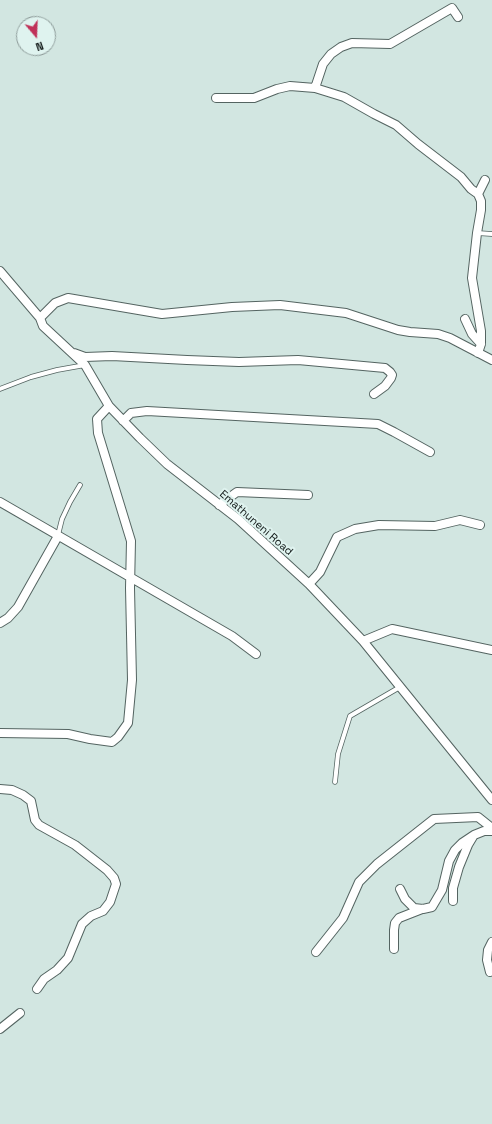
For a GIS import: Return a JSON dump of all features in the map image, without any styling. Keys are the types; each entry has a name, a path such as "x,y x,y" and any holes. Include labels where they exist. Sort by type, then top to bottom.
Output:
{"street":[{"path":"316,88 323,64 330,54 341,47 352,43 390,44 452,8 458,17"},
{"path":"216,98 254,98 277,89 290,86 316,88 344,97 396,125 418,144 462,177 471,189 478,194 481,201 472,278 480,331 481,344 478,353"},
{"path":"478,194 485,180"},
{"name":"Emathuneni Road","path":"0,271 40,318 43,326 85,365 109,406 123,421 167,464 238,519 309,584 363,641 492,800"},
{"path":"40,318 55,303 68,298 162,314 232,307 280,306 346,313 398,330 438,334 450,338 492,360"},
{"path":"465,319 472,334 481,344"},
{"path":"72,352 85,357 112,356 239,362 298,360 385,368 392,375 384,386 374,394"},
{"path":"0,733 68,734 112,742 118,737 128,723 132,680 130,576 131,541 98,433 98,419 109,406"},
{"path":"123,421 132,414 147,411 378,424 430,452"},
{"path":"219,505 237,492 308,495"},
{"path":"0,502 232,636 256,654"},
{"path":"309,584 320,572 337,537 355,529 379,525 435,526 460,520 480,525"},
{"path":"0,623 8,618 18,607 58,536"},
{"path":"363,641 392,630 492,650"},
{"path":"0,789 12,790 31,801 35,820 39,825 75,845 107,870 114,878 116,884 110,902 103,911 91,916 82,924 68,958 57,970 44,979 37,988"},
{"path":"316,952 343,918 359,882 377,864 434,820 478,817 492,828"},
{"path":"394,949 395,923 399,918 432,907 442,890 449,861 454,850 474,835 484,831 492,831"},
{"path":"453,901 453,888 459,867 474,835"},
{"path":"400,889 405,899 414,908 423,909"},
{"path":"490,972 487,960 488,950 492,942"},
{"path":"0,1029 20,1013"}],"lane":[{"path":"477,233 492,234"},
{"path":"0,389 31,377 85,365"},
{"path":"58,536 62,519 80,485"},
{"path":"335,782 338,754 350,716 400,687"}]}
